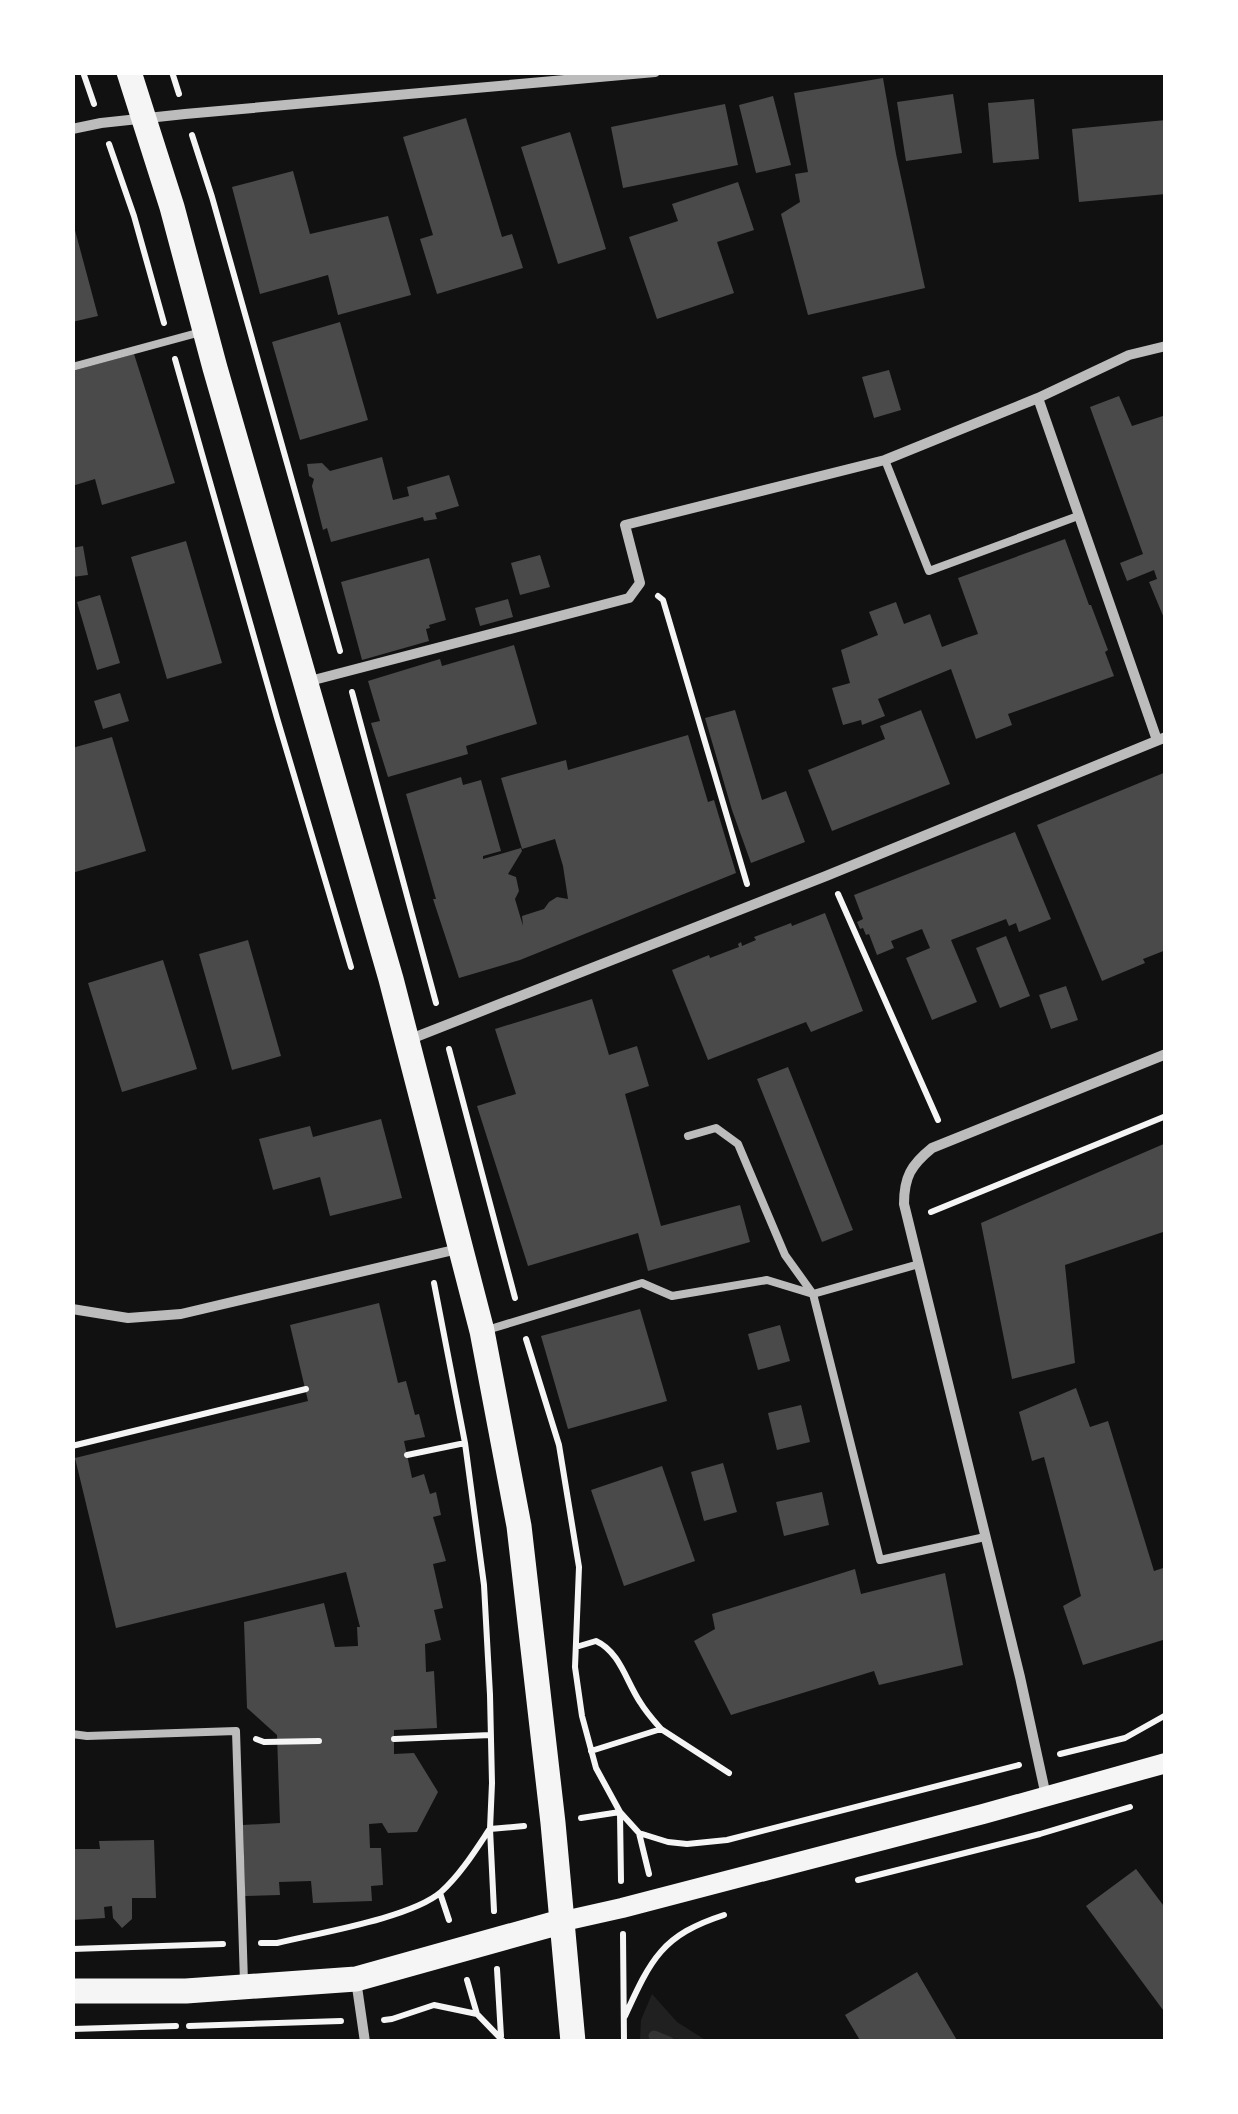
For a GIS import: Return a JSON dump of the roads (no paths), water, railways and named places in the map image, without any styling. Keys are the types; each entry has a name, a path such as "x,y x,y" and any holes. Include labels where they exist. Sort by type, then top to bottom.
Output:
{"main road":[{"path":"128,72 172,207 406,1040 482,1331 519,1526 564,1921 573,2042"},
{"path":"72,1992 186,1991 356,1979 1166,1763"}],"street":[{"path":"72,129 144,118 655,72"},
{"path":"305,682 628,598 640,583 624,525 885,460 1038,398 1129,355 1166,346"},
{"path":"406,1040 753,905 1161,738 1038,398"},
{"path":"1046,1796 904,1204 904,1187 908,1172 932,1148 1166,1054"},
{"path":"72,1309 128,1318 181,1314 462,1248"},
{"path":"356,1979 365,2042"}],"lane":[{"path":"72,367 205,331"},
{"path":"885,460 929,571 1078,516"},
{"path":"688,1136 716,1128 738,1144 785,1255 813,1294 880,1560 985,1536"},
{"path":"482,1331 642,1283 672,1296 768,1280 813,1294 919,1264"},
{"path":"72,1734 236,1731 244,1987"}],"waterway":[{"path":"654,2036 669,2042"}]}
